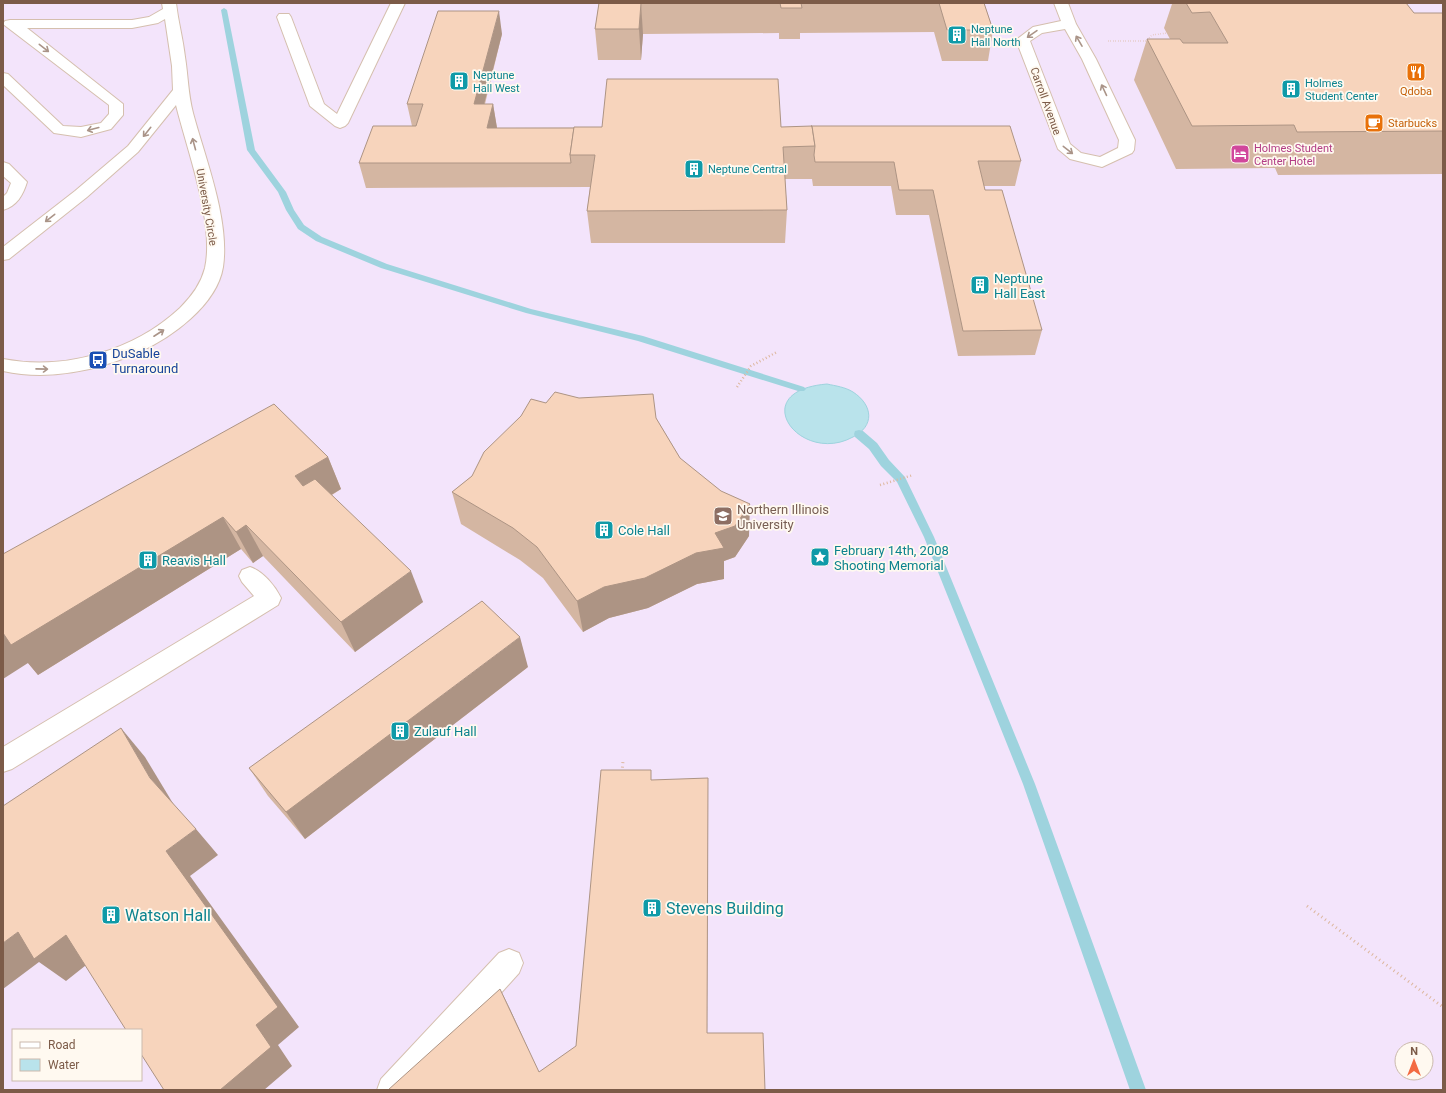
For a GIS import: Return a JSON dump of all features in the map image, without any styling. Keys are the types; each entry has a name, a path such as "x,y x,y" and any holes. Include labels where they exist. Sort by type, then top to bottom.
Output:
{"street":[{"path":"284,17 317,106 340,123 398,3"},
{"name":"Carroll Avenue","path":"1060,3 1069,24 1089,59 1127,140 1126,150 1102,162 1076,156 1062,146 1023,40 1038,30 1069,24"},
{"path":"8,24 132,24 153,20 169,7"},
{"name":"University Circle","path":"3,365 22,368 58,368 98,360 127,351 180,318 194,306 206,287 214,268 215,235 207,192 180,91 180,63 169,7"},
{"path":"3,78 59,130 81,132 106,126 116,115 116,104 8,24"},
{"path":"3,255 81,194 133,149 180,91"},
{"path":"3,167 19,182 15,195 3,205"},
{"path":"5,756 270,598 250,576"},
{"path":"392,1090 509,963"}],"path":[{"path":"1146,41 1154,34 1167,34"},
{"path":"1108,41 1146,41 1150,44"},
{"path":"737,387 751,366 777,352"},
{"path":"880,485 913,475"},
{"path":"622,776 623,761"},
{"path":"1307,906 1443,1007"}],"shaded area":[{"name":"Northern Illinois University","path":"3,3 1443,3 1443,1090 3,1090"}],"water":[{"path":"827,384 850,390 860,397 868,409 869,415 865,427 860,432 853,437 833,443 815,442 800,435 789,424 785,411 789,399 802,389"}],"building":[{"path":"599,3 641,3 639,29 595,29"},
{"path":"780,3 801,3 802,8 781,8"},
{"path":"939,3 984,3 993,30 947,30"},
{"name":"Holmes Student Center","path":"1186,3 1406,3 1414,13 1443,13 1443,131 1297,132 1294,125 1192,126 1147,39 1180,39 1183,43 1228,43 1210,12 1192,13"},
{"name":"Neptune Hall West","path":"438,11 499,11 474,104 493,104 487,128 574,128 570,155 571,163 359,163 373,126 416,126 423,104 407,104"},
{"name":"Neptune Central","path":"607,79 778,79 781,127 812,126 815,146 783,147 787,210 587,211 595,155 570,155 574,127 602,127"},
{"name":"Neptune Hall East","path":"812,126 1010,126 1021,161 978,161 985,190 1002,190 1042,330 963,331 933,190 899,190 894,162 815,162 815,146"},
{"name":"Cole Hall","path":"555,392 579,398 653,394 656,418 680,458 721,491 750,504 735,526 715,533 724,548 696,553 645,578 604,587 577,601 537,547 513,528 452,492 472,476 484,452 521,416 531,399 546,403"},
{"name":"Reavis Hall","path":"274,404 328,457 295,476 303,486 315,479 411,571 341,622 246,525 236,532 223,517 11,645 3,633 3,554"},
{"path":"482,601 520,637 286,812 249,768"},
{"name":"Watson Hall","path":"121,728 150,778 196,829 166,851 278,1007 256,1025 271,1047 220,1090 164,1090 142,1056 142,1029 125,1029 66,935 34,959 18,932 3,943 3,806"},
{"name":"Stevens Building","path":"601,770 651,770 651,780 708,778 707,1033 763,1033 765,1090 388,1090 500,989 539,1072 576,1046"}],"waterway":[{"path":"224,10 251,150 282,192 290,210 301,227 319,239 384,266 529,311 640,338 801,389"},
{"path":"859,434 873,446 885,463 901,480 929,537 1029,784 1138,1090"}],"place":[{"name":"Neptune Hall North","path":"957,35"},
{"name":"Qdoba","path":"1416,72"},
{"name":"Neptune Hall West","path":"459,81"},
{"name":"Holmes Student Center","path":"1291,89"},
{"name":"Starbucks","path":"1374,123"},
{"name":"Holmes Student Center Hotel","path":"1240,154"},
{"name":"Neptune Central","path":"694,169"},
{"name":"Neptune Hall East","path":"980,285"},
{"name":"DuSable Turnaround","path":"98,360"},
{"name":"Northern Illinois University","path":"723,516"},
{"name":"Cole Hall","path":"604,530"},
{"name":"February 14th, 2008 Shooting Memorial","path":"820,557"},
{"name":"Reavis Hall","path":"148,560"},
{"name":"Zulauf Hall","path":"400,731"},
{"name":"Stevens Building","path":"652,908"},
{"name":"Watson Hall","path":"111,915"}]}
